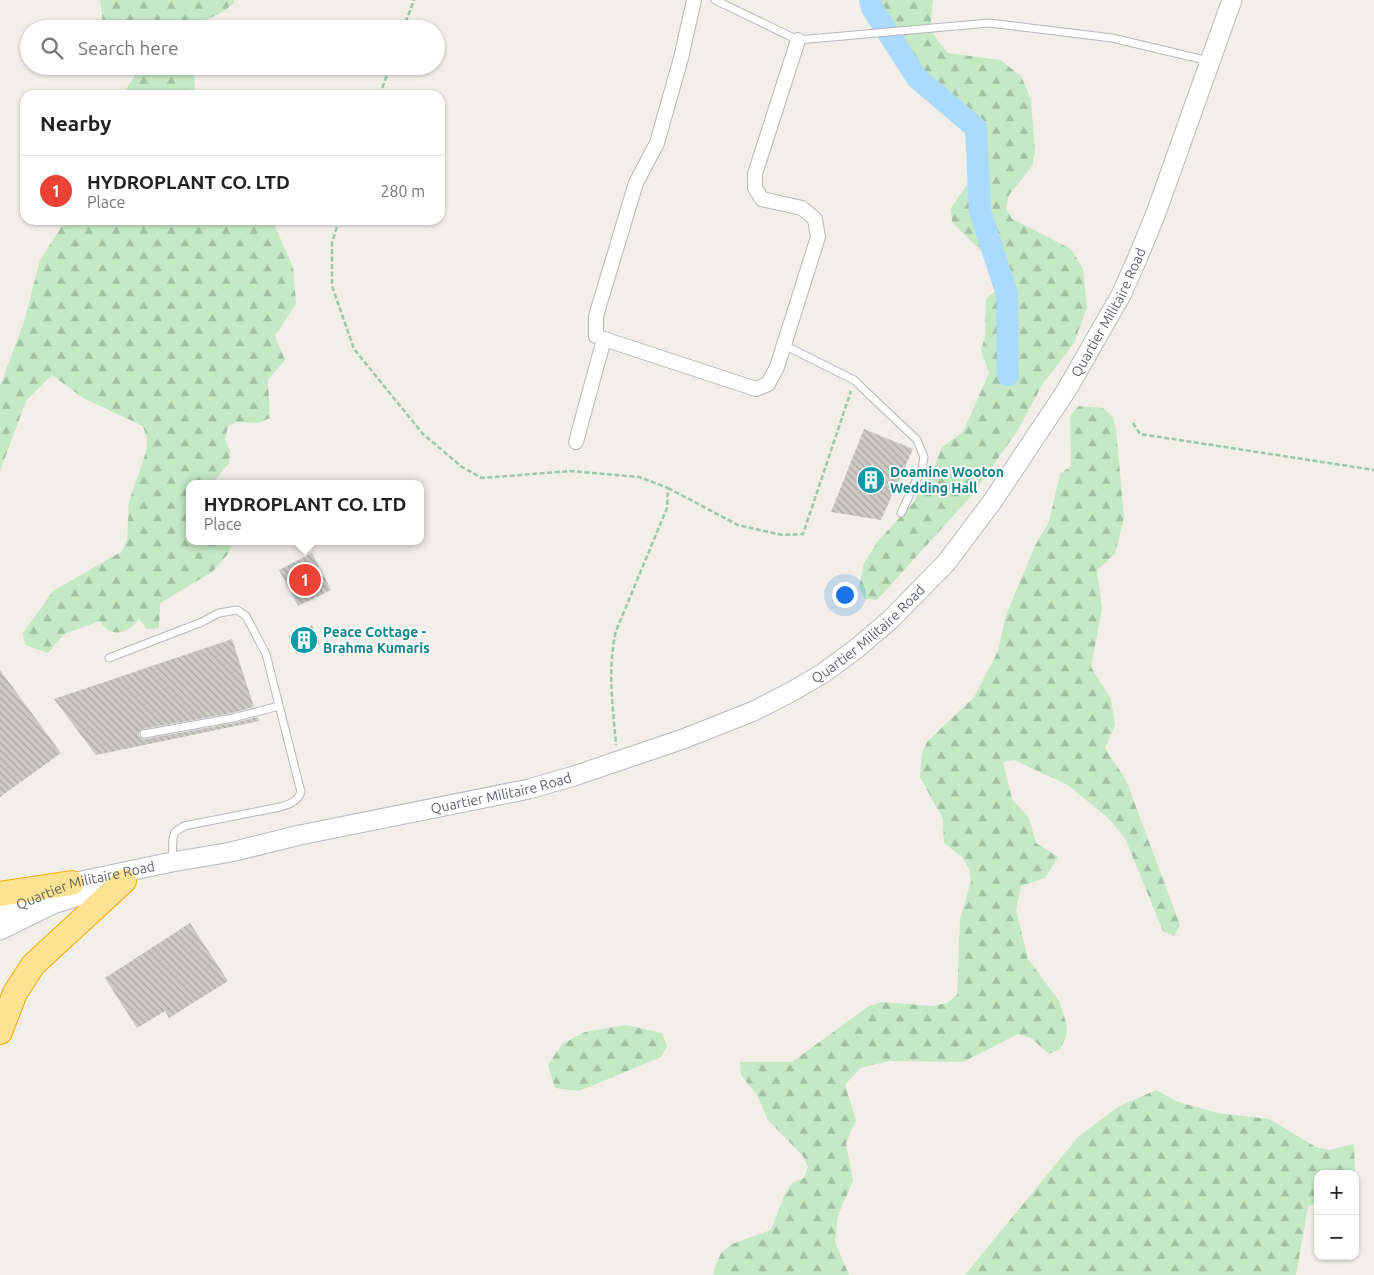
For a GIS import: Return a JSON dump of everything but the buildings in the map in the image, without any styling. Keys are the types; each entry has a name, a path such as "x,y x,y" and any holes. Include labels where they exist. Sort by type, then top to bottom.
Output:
{"highway":[{"path":"0,1032 15,993 33,965 124,881"},
{"path":"0,894 72,883"}],"main road":[{"name":"Quartier Militaire Road","path":"0,912 72,883 231,852 300,835 529,789 684,739 754,710 822,674 890,620 946,563 992,502 1066,391 1121,295 1156,213 1232,0"},
{"name":"Quartier Militaire Road","path":"0,930 53,904 124,881 172,862"}],"street":[{"path":"694,0 681,58 657,143 636,183 596,316 596,336 756,389 768,384 777,367 818,237 815,219 802,208 762,199 755,188 755,174 798,40"},
{"path":"576,442 604,339"}],"lane":[{"path":"715,0 798,40 988,23 1112,38 1209,61"},
{"path":"784,345 854,380 917,440 924,457 922,468 901,513"},
{"path":"109,658 202,622 219,613 237,610 246,616 266,654 301,792 299,798 280,807 184,826 175,832 172,862"},
{"path":"144,734 233,718 279,706"}],"path":[{"path":"406,20 414,0"},
{"path":"382,90 387,75"},
{"path":"337,225 332,243 332,286 354,349 423,434 462,467 482,478 570,471 638,477 668,488 738,526 782,535 803,534 854,380"},
{"path":"1133,423 1140,434 1374,470"},
{"path":"617,762 610,677 611,651 616,631 667,508 668,488"}],"green space":[{"path":"100,0 234,0 234,3 224,11 206,20 103,20"},
{"path":"861,0 933,0 932,29 948,53 1000,60 1021,76 1031,100 1035,152 1032,166 1009,195 1006,208 1012,219 1071,249 1083,269 1087,307 1074,343 1042,385 1018,430 972,495 877,600 865,599 859,588 864,563 878,541 914,502 923,480 933,471 942,447 963,432 989,373 981,350 985,337 986,299 995,291 999,279 987,257 952,222 951,208 973,176 968,138 948,107"},
{"path":"135,75 194,75 195,90 126,90"},
{"path":"63,225 274,225 293,267 296,304 275,336 285,360 268,380 270,418 259,423 236,422 228,426 225,439 230,451 229,463 215,480 186,480 186,545 232,545 229,553 212,572 160,603 159,628 147,629 139,619 133,626 122,632 113,632 108,630 100,621 64,634 48,653 25,645 23,633 53,591 121,552 127,540 129,502 146,452 147,438 143,426 83,398 52,375 26,401 0,471 0,386 24,322 40,260"},
{"path":"1079,406 1103,408 1113,417 1116,430 1124,517 1115,554 1097,570 1102,609 1091,667 1111,699 1115,725 1105,748 1126,780 1180,925 1174,936 1163,931 1125,838 1108,818 1068,785 1014,760 1003,762 1012,799 1029,818 1036,843 1058,857 1045,878 1021,886 1016,910 1028,959 1059,1001 1067,1025 1066,1037 1060,1049 1049,1054 1031,1038 1018,1034 963,1062 889,1061 860,1068 845,1085 856,1120 846,1143 853,1181 838,1215 835,1242 849,1275 714,1275 713,1273 721,1253 732,1244 771,1230 785,1194 792,1183 804,1178 808,1167 803,1156 768,1120 757,1095 741,1075 740,1062 792,1062 869,1006 882,1002 933,1006 947,1003 957,995 960,919 971,881 969,869 963,858 944,843 943,819 920,777 922,753 927,742 974,697 998,651 1006,615 1036,544 1049,522 1060,474 1071,466 1070,416"},
{"path":"626,1025 662,1033 667,1046 661,1057 579,1091 555,1088 548,1065 562,1044 585,1032"},
{"path":"1156,1090 1178,1102 1218,1113 1269,1119 1316,1147 1329,1150 1354,1144 1355,1169 1314,1170 1314,1203 1308,1207 1296,1275 965,1275 1078,1137 1118,1107"}],"waterway":[{"path":"870,0 872,8 917,78 976,128 980,211 1007,294 1008,375"}],"place":[{"name":"Doamine Wooton Wedding Hall","path":"871,480"},
{"name":"HYDROPLANT CO. LTD","path":"305,580"},
{"name":"Peace Cottage - Brahma Kumaris","path":"304,640"}]}
